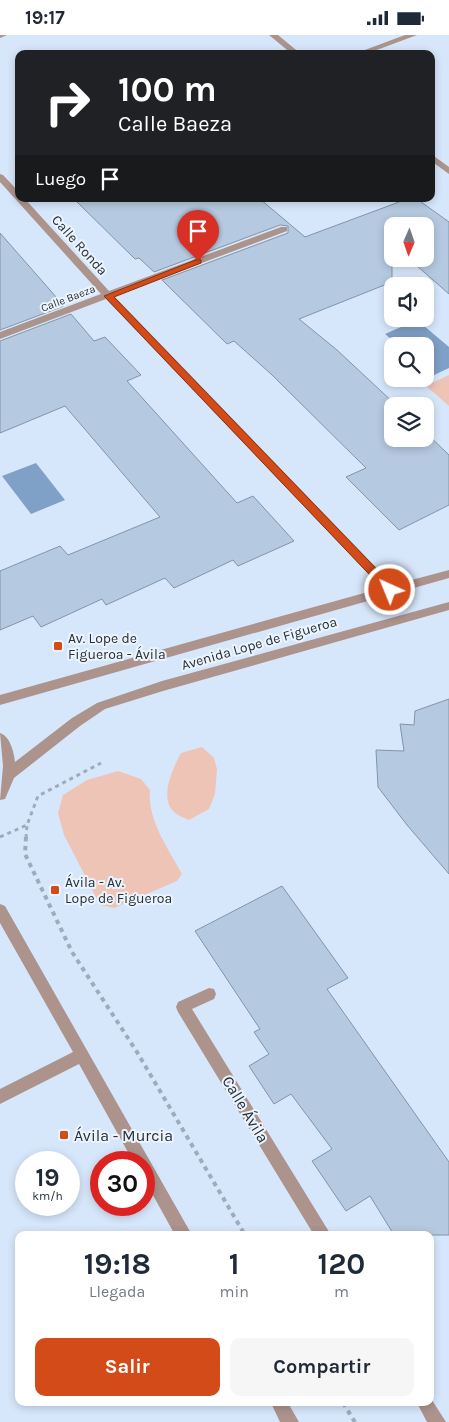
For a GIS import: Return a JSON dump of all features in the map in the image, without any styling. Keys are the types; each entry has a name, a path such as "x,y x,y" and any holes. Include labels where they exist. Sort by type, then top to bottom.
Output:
{"street":[{"path":"273,35 292,50"},
{"path":"370,50 413,35"},
{"path":"435,160 449,171"},
{"name":"Calle Ronda","path":"0,177 15,194"},
{"name":"Calle Ronda","path":"23,202 108,296 390,590"},
{"name":"Calle Baeza","path":"0,336 284,229"},
{"name":"Avenida Lope de Figueroa","path":"0,700 449,574"},
{"name":"Avenida Lope de Figueroa","path":"9,774 76,722 100,706 172,683 449,606"},
{"path":"0,738 9,757 9,774 0,795"},
{"path":"0,910 136,1151"},
{"name":"Calle Ávila","path":"209,994 183,1007 321,1231"},
{"path":"0,1097 82,1055"},
{"path":"155,1184 182,1231"},
{"path":"281,1406 290,1422"},
{"path":"428,1406 437,1422"}],"path":[{"path":"101,763 38,797 27,825 25,854 72,952 137,1052 243,1231"},
{"path":"0,837 27,825"},
{"path":"345,1406 355,1422"}],"shaded area":[{"path":"449,375 449,406 427,387 434,387 434,382"},
{"path":"202,747 214,758 217,769 215,794 209,809 189,820 175,813 170,807 167,792 171,775 181,753"},
{"path":"118,771 141,779 150,790 150,801 155,823 182,874 177,881 114,908 100,905 64,835 58,813 63,795 87,780"}],"water":[{"path":"401,327 425,327 449,347 449,368 434,375 434,337 388,337 385,334"},
{"path":"36,463 65,500 31,514 2,476"}],"building":[{"path":"77,202 264,202 305,237 399,202 421,202 449,222 449,294 434,281 434,277 430,277 418,267 434,267 434,217 384,217 384,267 392,267 392,277 384,277 384,285 299,319 337,350 387,397 384,397 384,447 434,447 434,441 449,455 449,505 399,530 346,477 366,468 271,374 234,341 227,344 162,280 288,233 288,226 280,225 154,272 139,258 135,259"},
{"path":"0,233 64,306 0,330"},
{"path":"71,314 94,341 105,337 141,375 127,381 237,503 253,496 294,541 238,566 233,560 174,588 165,578 106,605 102,599 41,627 33,616 0,630 0,571 60,546 68,555 160,517 65,406 0,433 0,341"},
{"path":"449,699 449,874 407,825 378,787 376,750 404,751 400,724 414,725 415,711"},
{"path":"282,886 348,978 327,989 449,1162 449,1235 434,1235 434,1231 392,1231 370,1196 346,1211 312,1161 332,1149 291,1094 274,1104 249,1066 269,1054 254,1032 260,1029 195,931"}],"place":[{"name":"Av. Lope de Figueroa - Ávila","path":"58,646"},
{"name":"Ávila - Av. Lope de Figueroa","path":"55,890"},
{"name":"Ávila - Murcia","path":"64,1135"}],"route":[{"path":"198,261 108,296 390,590"}]}
